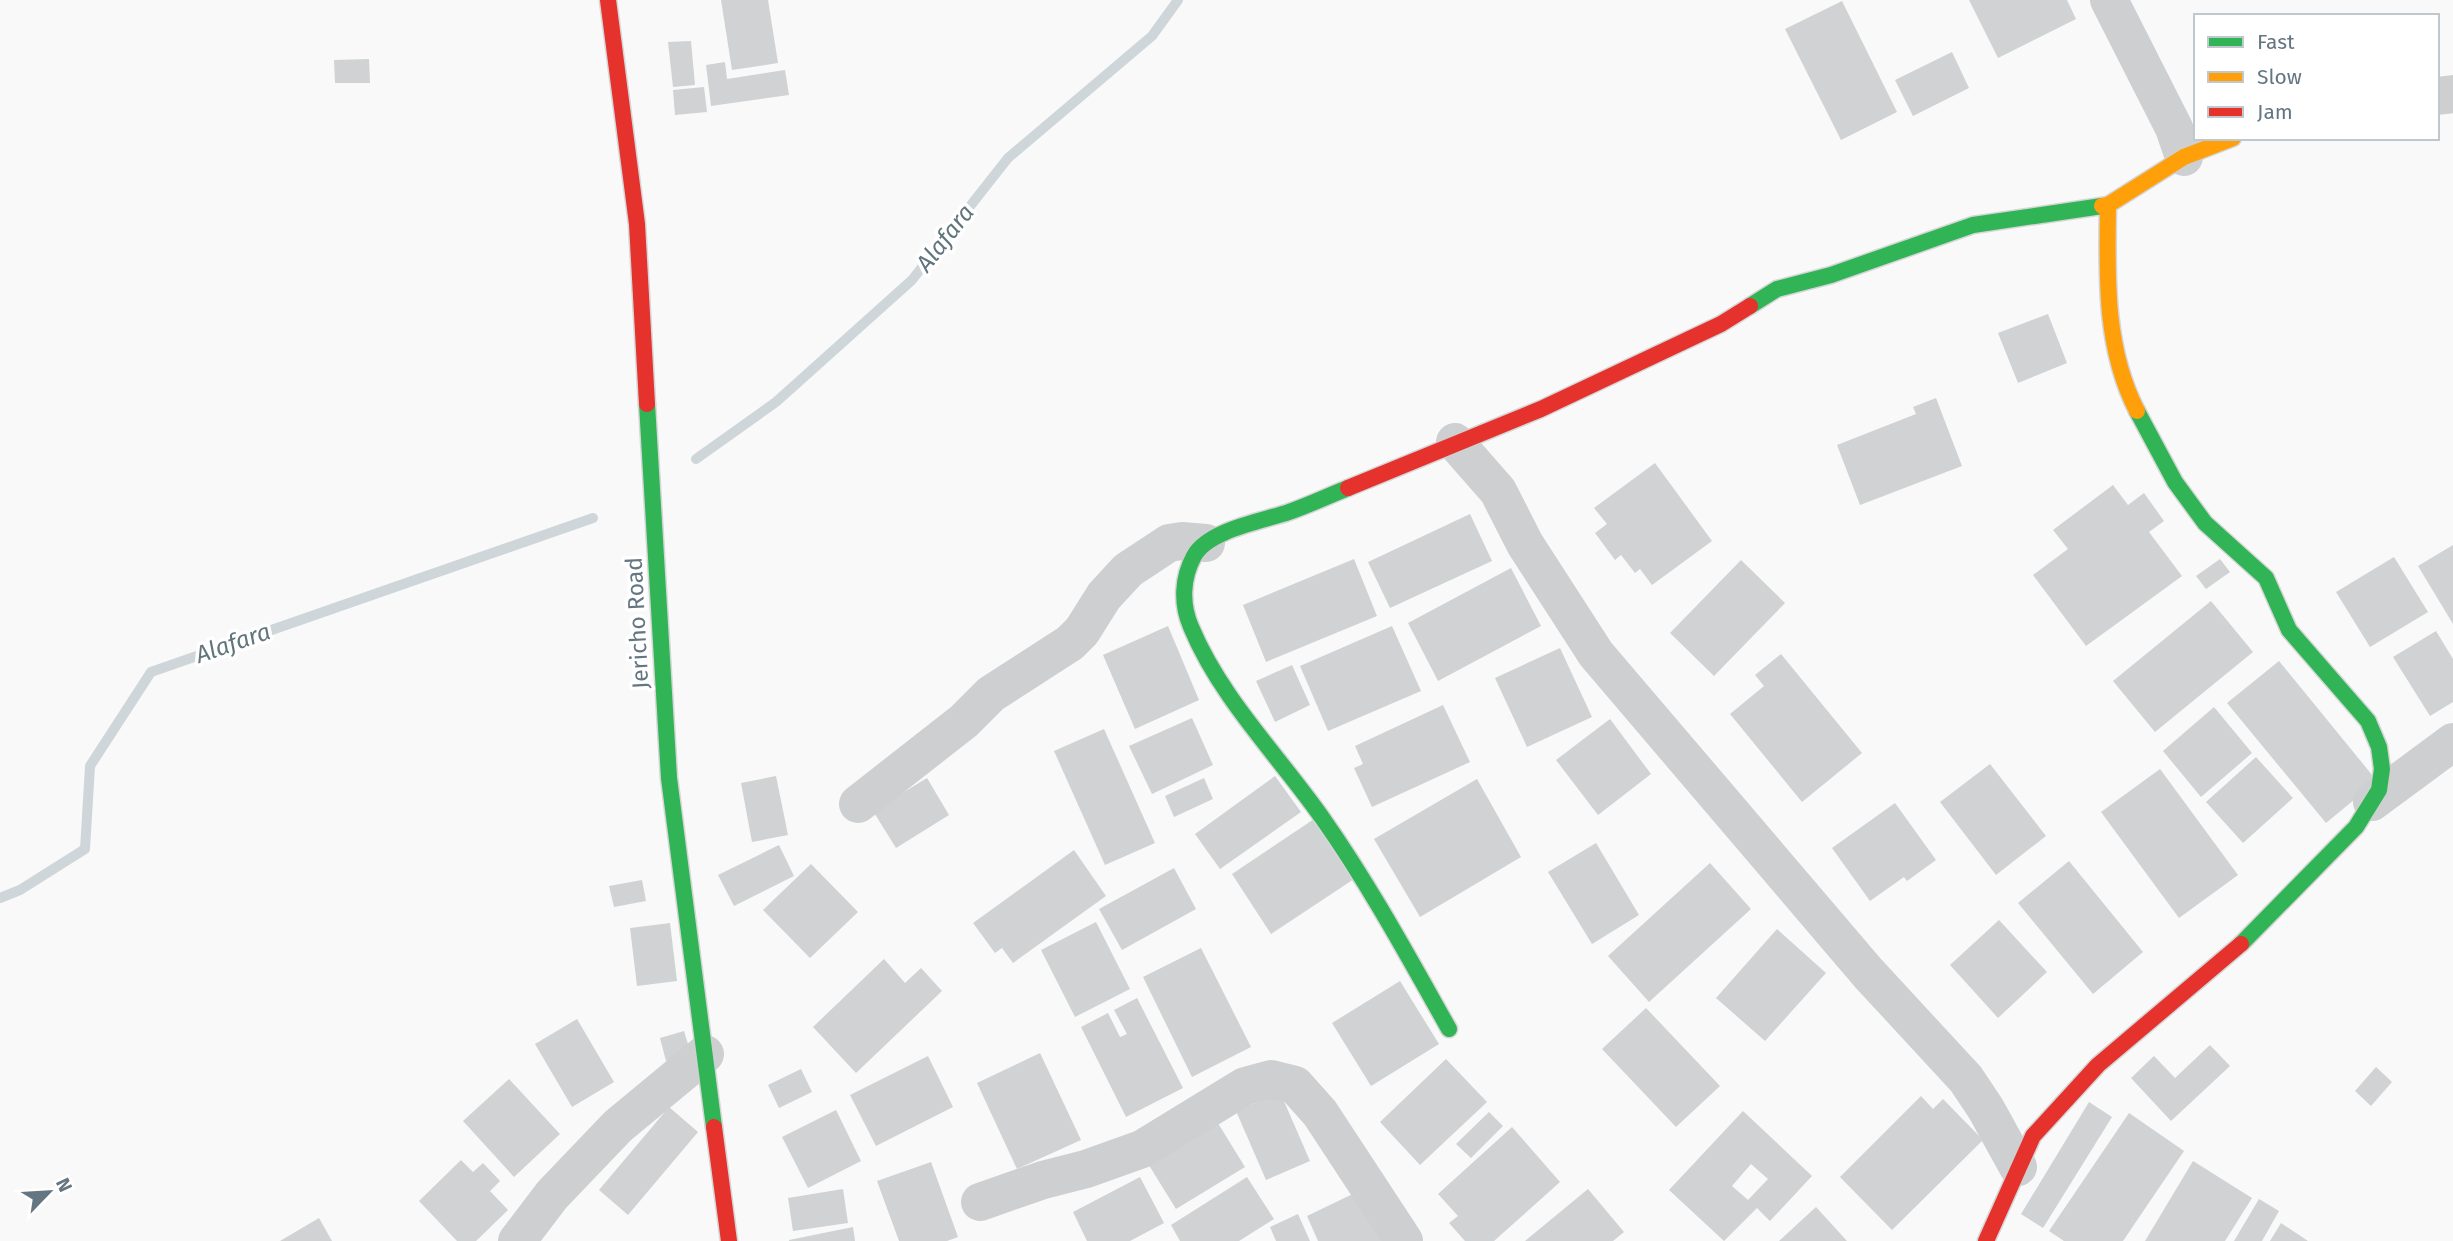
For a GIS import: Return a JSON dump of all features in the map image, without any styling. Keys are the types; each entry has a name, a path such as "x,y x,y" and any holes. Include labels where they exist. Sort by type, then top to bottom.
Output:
{"street":[{"name":"Jericho Road","path":"608,0 637,224 669,778 729,1241"},
{"path":"2109,0 2174,128 2184,158"},
{"path":"1449,1029 1362,876 1322,817 1218,680 1196,637 1183,601 1185,581 1195,554 1206,543 1228,531 1291,511 1541,409 1721,324 1777,289 1831,275 1973,225 2108,205 2184,158 2228,140"},
{"path":"1993,1237 2018,1167 2033,1136 2098,1065 2251,936 2356,827 2379,790 2382,769 2379,747 2368,721 2290,630 2266,578 2205,523 2190,503 2175,482 2134,404 2115,349 2108,294 2108,205"},
{"path":"1455,442 1498,491 1525,544 1597,654 1868,972 1966,1079 2018,1167"},
{"path":"858,804 964,721 991,694 1070,643 1082,631 1104,596 1128,569 1169,543 1206,543"},
{"path":"2372,802 2453,742"},
{"path":"517,1241 552,1195 618,1126 705,1054"},
{"path":"980,1202 1142,1149 1245,1086 1271,1079 1295,1084 1320,1113 1405,1241"}],"building":[{"path":"721,0 768,0 778,63 732,70"},
{"path":"1969,0 2067,0 2076,19 1998,58"},
{"path":"1842,1 1897,112 1841,140 1785,29"},
{"path":"691,41 695,85 673,87 668,42"},
{"path":"1952,52 1969,88 1913,116 1895,80"},
{"path":"369,59 370,83 335,83 334,60"},
{"path":"725,62 727,79 785,70 789,95 711,106 706,65"},
{"path":"704,87 707,112 675,115 673,90"},
{"path":"2048,314 2067,363 2018,383 1998,333"},
{"path":"1936,398 1962,466 1860,505 1837,445 1916,414 1913,407"},
{"path":"1655,463 1712,541 1652,585 1640,569 1635,573 1621,555 1615,560 1595,533 1607,524 1594,508"},
{"path":"2113,485 2128,505 2144,493 2164,521 2149,532 2182,576 2086,646 2033,575 2068,549 2053,530"},
{"path":"1470,514 1492,561 1390,608 1368,562"},
{"path":"2453,545 2453,624 2418,566"},
{"path":"2394,557 2428,612 2370,647 2336,592"},
{"path":"1354,559 1377,616 1266,662 1243,605"},
{"path":"2220,559 2230,572 2206,589 2196,576"},
{"path":"1741,560 1785,603 1714,676 1670,633"},
{"path":"1511,568 1541,626 1438,681 1408,623"},
{"path":"2211,601 2253,652 2155,732 2113,681"},
{"path":"1168,626 1199,700 1135,729 1103,655"},
{"path":"1392,626 1421,691 1328,731 1300,666"},
{"path":"2436,631 2453,659 2453,702 2430,716 2393,657"},
{"path":"1560,648 1592,717 1527,747 1495,678"},
{"path":"1781,654 1862,753 1802,802 1730,714 1764,686 1755,675"},
{"path":"2279,661 2377,781 2326,823 2227,703"},
{"path":"1292,665 1310,705 1275,722 1256,681"},
{"path":"1443,705 1470,762 1372,807 1354,768 1363,764 1355,746"},
{"path":"2214,707 2252,753 2201,797 2163,751"},
{"path":"1192,718 1213,765 1152,794 1129,746"},
{"path":"1610,719 1651,774 1598,815 1556,760"},
{"path":"1104,729 1155,843 1105,865 1054,751"},
{"path":"2256,757 2293,798 2243,843 2206,802"},
{"path":"1990,764 2046,836 1996,875 1940,802"},
{"path":"2160,769 2238,875 2179,918 2101,812"},
{"path":"776,776 788,835 752,842 741,783"},
{"path":"1275,776 1301,812 1220,869 1195,834"},
{"path":"927,778 949,815 896,848 873,811"},
{"path":"1204,778 1213,799 1174,817 1165,796"},
{"path":"1477,779 1521,857 1420,917 1374,839"},
{"path":"1895,803 1936,860 1907,881 1904,877 1870,901 1832,848"},
{"path":"1314,819 1354,879 1271,934 1232,874"},
{"path":"1596,843 1639,915 1592,944 1548,872"},
{"path":"779,845 794,876 734,906 718,875"},
{"path":"1074,850 1106,896 1013,963 1002,948 995,953 973,923"},
{"path":"2069,861 2143,952 2093,994 2018,903"},
{"path":"1710,863 1751,909 1649,1002 1608,956"},
{"path":"811,864 858,912 810,958 763,910"},
{"path":"1174,868 1196,909 1122,950 1099,909"},
{"path":"642,880 646,901 614,907 609,886"},
{"path":"1999,920 2047,972 1998,1018 1950,965"},
{"path":"1096,922 1130,989 1075,1017 1041,950"},
{"path":"670,923 677,981 637,986 630,928"},
{"path":"1777,929 1826,973 1765,1041 1716,998"},
{"path":"1201,948 1251,1047 1192,1077 1143,977"},
{"path":"884,959 905,983 921,968 942,991 856,1073 813,1027"},
{"path":"1400,981 1439,1044 1371,1086 1332,1023"},
{"path":"1137,998 1183,1088 1126,1117 1081,1027 1108,1013 1120,1037 1127,1034 1114,1010"},
{"path":"1646,1008 1720,1086 1676,1127 1602,1049"},
{"path":"577,1019 614,1082 572,1107 535,1044"},
{"path":"684,1031 691,1054 666,1061 660,1038"},
{"path":"2210,1045 2230,1066 2171,1121 2131,1078 2154,1056 2175,1078"},
{"path":"1040,1053 1081,1140 1017,1169 977,1083"},
{"path":"928,1056 953,1107 876,1146 850,1095"},
{"path":"1446,1059 1487,1102 1420,1165 1380,1122"},
{"path":"2376,1067 2392,1082 2371,1106 2355,1091"},
{"path":"801,1069 812,1092 779,1108 768,1085"},
{"path":"509,1079 560,1134 514,1177 463,1121"},
{"path":"1280,1092 1310,1161 1266,1180 1236,1111"},
{"path":"1921,1096 1933,1109 1943,1099 1983,1140 1892,1230 1840,1177"},
{"path":"2089,1102 2112,1117 2043,1228 2021,1214"},
{"path":"669,1107 698,1132 628,1215 599,1190"},
{"path":"836,1110 861,1161 808,1188 782,1137"},
{"path":"1743,1111 1812,1176 1770,1221 1757,1208 1724,1241 1669,1190","holes":["1751,1164 1768,1179 1748,1200 1732,1186"]},
{"path":"1489,1112 1503,1126 1471,1158 1456,1144"},
{"path":"2129,1113 2184,1151 2123,1241 2064,1241 2049,1231"},
{"path":"1216,1120 1245,1167 1176,1209 1147,1162"},
{"path":"1512,1127 1560,1182 1494,1241 1465,1241 1449,1223 1458,1216 1438,1194"},
{"path":"461,1160 473,1172 483,1163 500,1181 490,1191 508,1210 476,1241 457,1241 419,1201"},
{"path":"2193,1161 2252,1198 2225,1241 2145,1241"},
{"path":"931,1162 958,1237 947,1241 899,1241 877,1181"},
{"path":"1140,1177 1164,1223 1130,1241 1087,1241 1073,1212"},
{"path":"1247,1177 1274,1219 1239,1241 1180,1241 1171,1225"},
{"path":"843,1189 848,1223 793,1231 788,1198"},
{"path":"1588,1189 1624,1232 1613,1241 1525,1241"},
{"path":"1361,1190 1385,1241 1318,1241 1307,1216"},
{"path":"2259,1199 2279,1211 2262,1241 2234,1241"},
{"path":"1816,1207 1847,1241 1779,1241"},
{"path":"1298,1214 1310,1241 1276,1241 1270,1227"},
{"path":"319,1218 332,1241 280,1241"},
{"path":"2281,1223 2308,1241 2270,1241"},
{"path":"853,1227 855,1241 789,1241 789,1240"}],"waterway":[{"name":"Alafara","path":"696,459 776,402 912,280 1008,158 1152,36 1178,0"},
{"name":"Alafara","path":"0,898 20,890 85,849 90,766 151,672 593,518"}],"traffic: fast":[{"path":"1750,306 1777,289 1831,275 1973,225 2102,206"},
{"path":"647,404 669,778 714,1127"},
{"path":"2137,411 2175,482 2205,523 2266,578 2289,630 2368,721 2379,747 2382,769 2379,790 2356,827 2241,944"},
{"path":"1348,488 1211,539 1201,547 1190,564 1184,600 1191,627 1218,679 1340,844 1389,922 1449,1029"}],"traffic: slow":[{"path":"2102,206 2108,205 2184,157 2228,140"},
{"path":"2108,205 2107,258 2113,336 2118,362 2137,411"}],"traffic: jam":[{"path":"608,0 637,224 647,404"},
{"path":"1348,488 1541,409 1721,324 1750,306"},
{"path":"1986,1241 2033,1136 2098,1065 2241,944"},
{"path":"714,1127 729,1241"}]}
